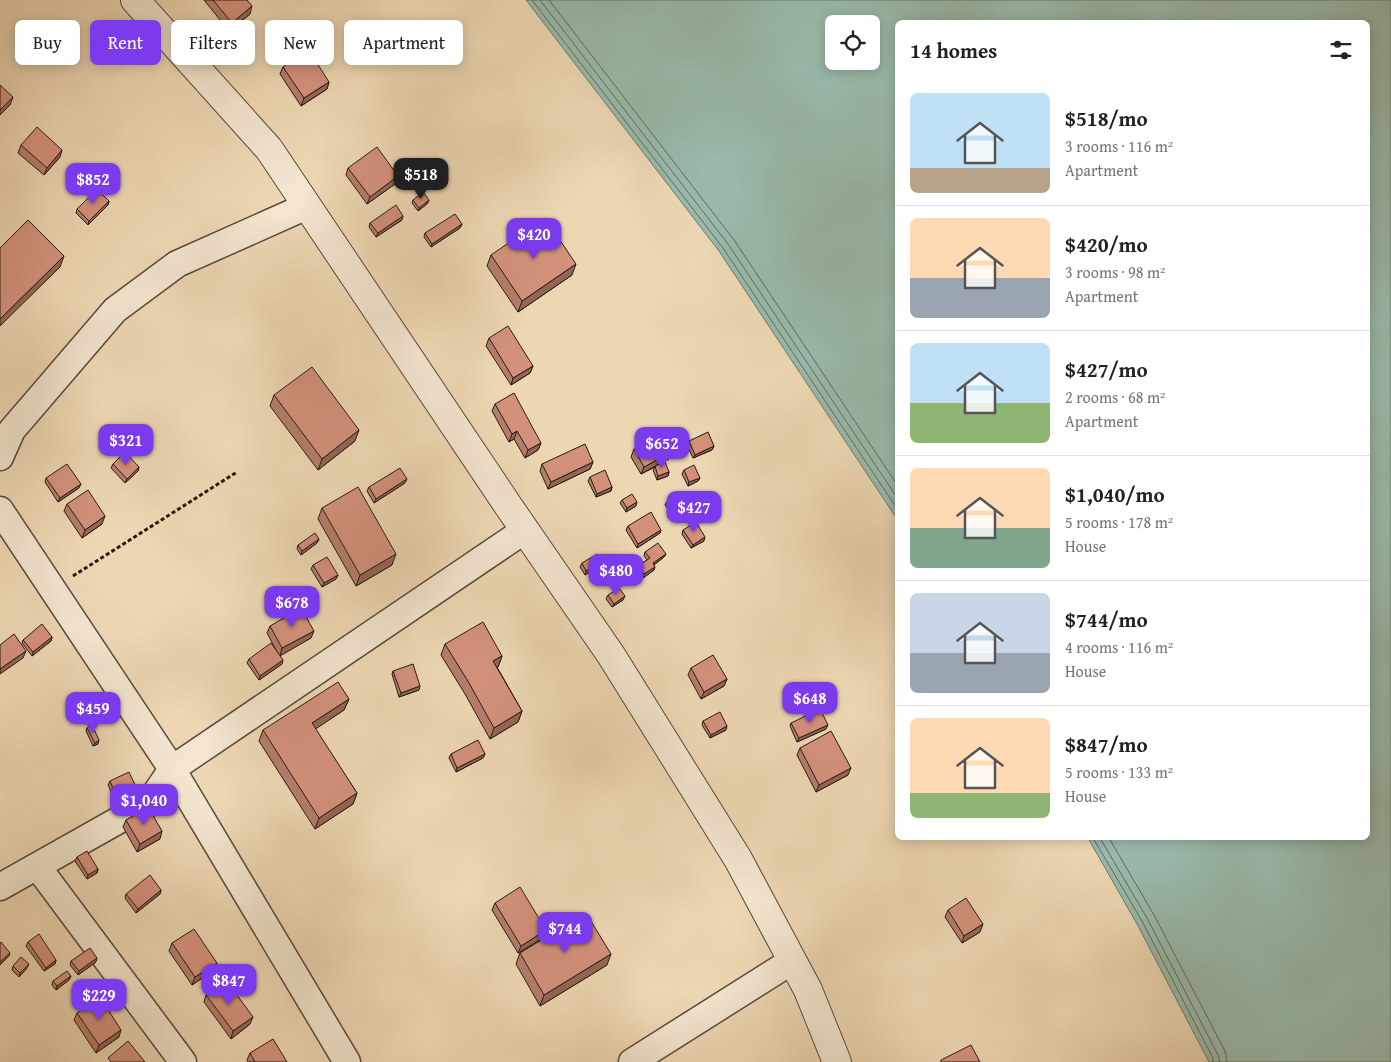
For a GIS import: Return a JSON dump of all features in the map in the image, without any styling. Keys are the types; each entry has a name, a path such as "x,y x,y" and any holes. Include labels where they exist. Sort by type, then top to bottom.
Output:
{"street":[{"path":"135,0 269,149 611,655 738,859 808,990 838,1062"},
{"path":"0,457 12,430 116,310 177,264 307,206"},
{"path":"0,510 172,769 348,1062"},
{"path":"0,887 148,803 172,769 525,530"},
{"path":"37,866 183,1062"},
{"path":"632,1062 792,961"}],"path":[{"path":"52,589 237,472"}],"water":[{"path":"526,0 1391,0 1391,1062 1209,1062 1137,924 1089,840 1370,840 1370,20 895,20 895,516 719,251"}],"building":[{"path":"213,0 247,0 252,6 236,20 230,20"},
{"path":"286,65 318,65 329,82 304,98 283,67"},
{"path":"0,85 13,97 0,110"},
{"path":"37,127 62,150 47,168 21,145"},
{"path":"377,147 398,176 370,197 348,168"},
{"path":"97,189 109,201 89,221 77,209"},
{"path":"423,192 429,200 419,208 413,200"},
{"path":"396,205 403,216 378,233 370,223"},
{"path":"455,214 462,224 432,244 425,233"},
{"path":"545,218 576,264 522,301 491,255"},
{"path":"28,220 64,256 0,319 0,248"},
{"path":"508,326 533,366 513,378 489,338"},
{"path":"312,367 359,430 322,459 274,395"},
{"path":"514,393 541,443 528,450 517,431 512,434 495,404"},
{"path":"672,428 682,446 644,467 634,449"},
{"path":"708,432 714,446 695,455 689,441"},
{"path":"585,444 593,462 551,482 542,464"},
{"path":"125,452 139,467 127,479 113,464"},
{"path":"665,462 669,472 658,476 655,466"},
{"path":"67,464 81,484 60,498 46,478"},
{"path":"694,465 700,478 689,482 684,470"},
{"path":"400,468 407,479 376,499 369,487"},
{"path":"605,470 612,487 597,494 590,477"},
{"path":"358,487 396,554 360,575 322,508"},
{"path":"88,490 105,516 85,530 67,504"},
{"path":"678,492 689,507 677,516 667,501"},
{"path":"632,494 637,502 627,508 622,500"},
{"path":"651,512 661,530 638,544 628,526"},
{"path":"696,522 705,537 693,545 683,530"},
{"path":"315,533 319,539 302,551 298,545"},
{"path":"658,543 666,554 653,563 655,567 644,574 638,566 650,558 645,552"},
{"path":"597,554 602,562 586,571 582,563"},
{"path":"327,557 338,575 324,583 313,565"},
{"path":"619,588 625,596 614,604 608,595"},
{"path":"301,608 314,631 282,648 270,626"},
{"path":"483,622 502,656 493,661 522,711 494,728 445,644"},
{"path":"42,624 52,637 33,652 23,640"},
{"path":"14,634 26,651 0,669 0,645"},
{"path":"271,643 283,660 260,676 249,659"},
{"path":"713,655 727,679 704,692 691,668"},
{"path":"413,664 420,686 401,693 393,671"},
{"path":"338,682 349,699 312,723 357,793 319,818 263,730"},
{"path":"820,709 828,725 799,738 791,723"},
{"path":"720,712 727,726 711,735 703,721"},
{"path":"92,725 99,740 95,743 87,728"},
{"path":"831,731 851,768 819,785 800,748"},
{"path":"478,740 485,754 457,768 451,754"},
{"path":"129,772 136,787 116,796 110,781"},
{"path":"148,807 162,831 140,844 126,820"},
{"path":"87,851 98,869 88,875 77,857"},
{"path":"150,875 161,890 138,909 126,894"},
{"path":"520,887 546,930 521,946 495,903"},
{"path":"966,898 983,924 964,936 948,910"},
{"path":"586,913 611,954 544,995 520,953"},
{"path":"194,929 217,963 195,977 172,943"},
{"path":"39,934 56,960 46,968 28,942"},
{"path":"0,943 10,953 0,962"},
{"path":"90,948 97,958 79,971 71,961"},
{"path":"21,957 29,964 20,973 13,966"},
{"path":"67,971 71,976 57,986 53,981"},
{"path":"226,980 253,1017 233,1031 206,995"},
{"path":"100,997 121,1030 99,1045 77,1013"},
{"path":"273,1039 287,1062 255,1062 250,1053"},
{"path":"128,1041 145,1062 111,1062 108,1058"},
{"path":"971,1045 980,1062 941,1062 941,1060"}]}
